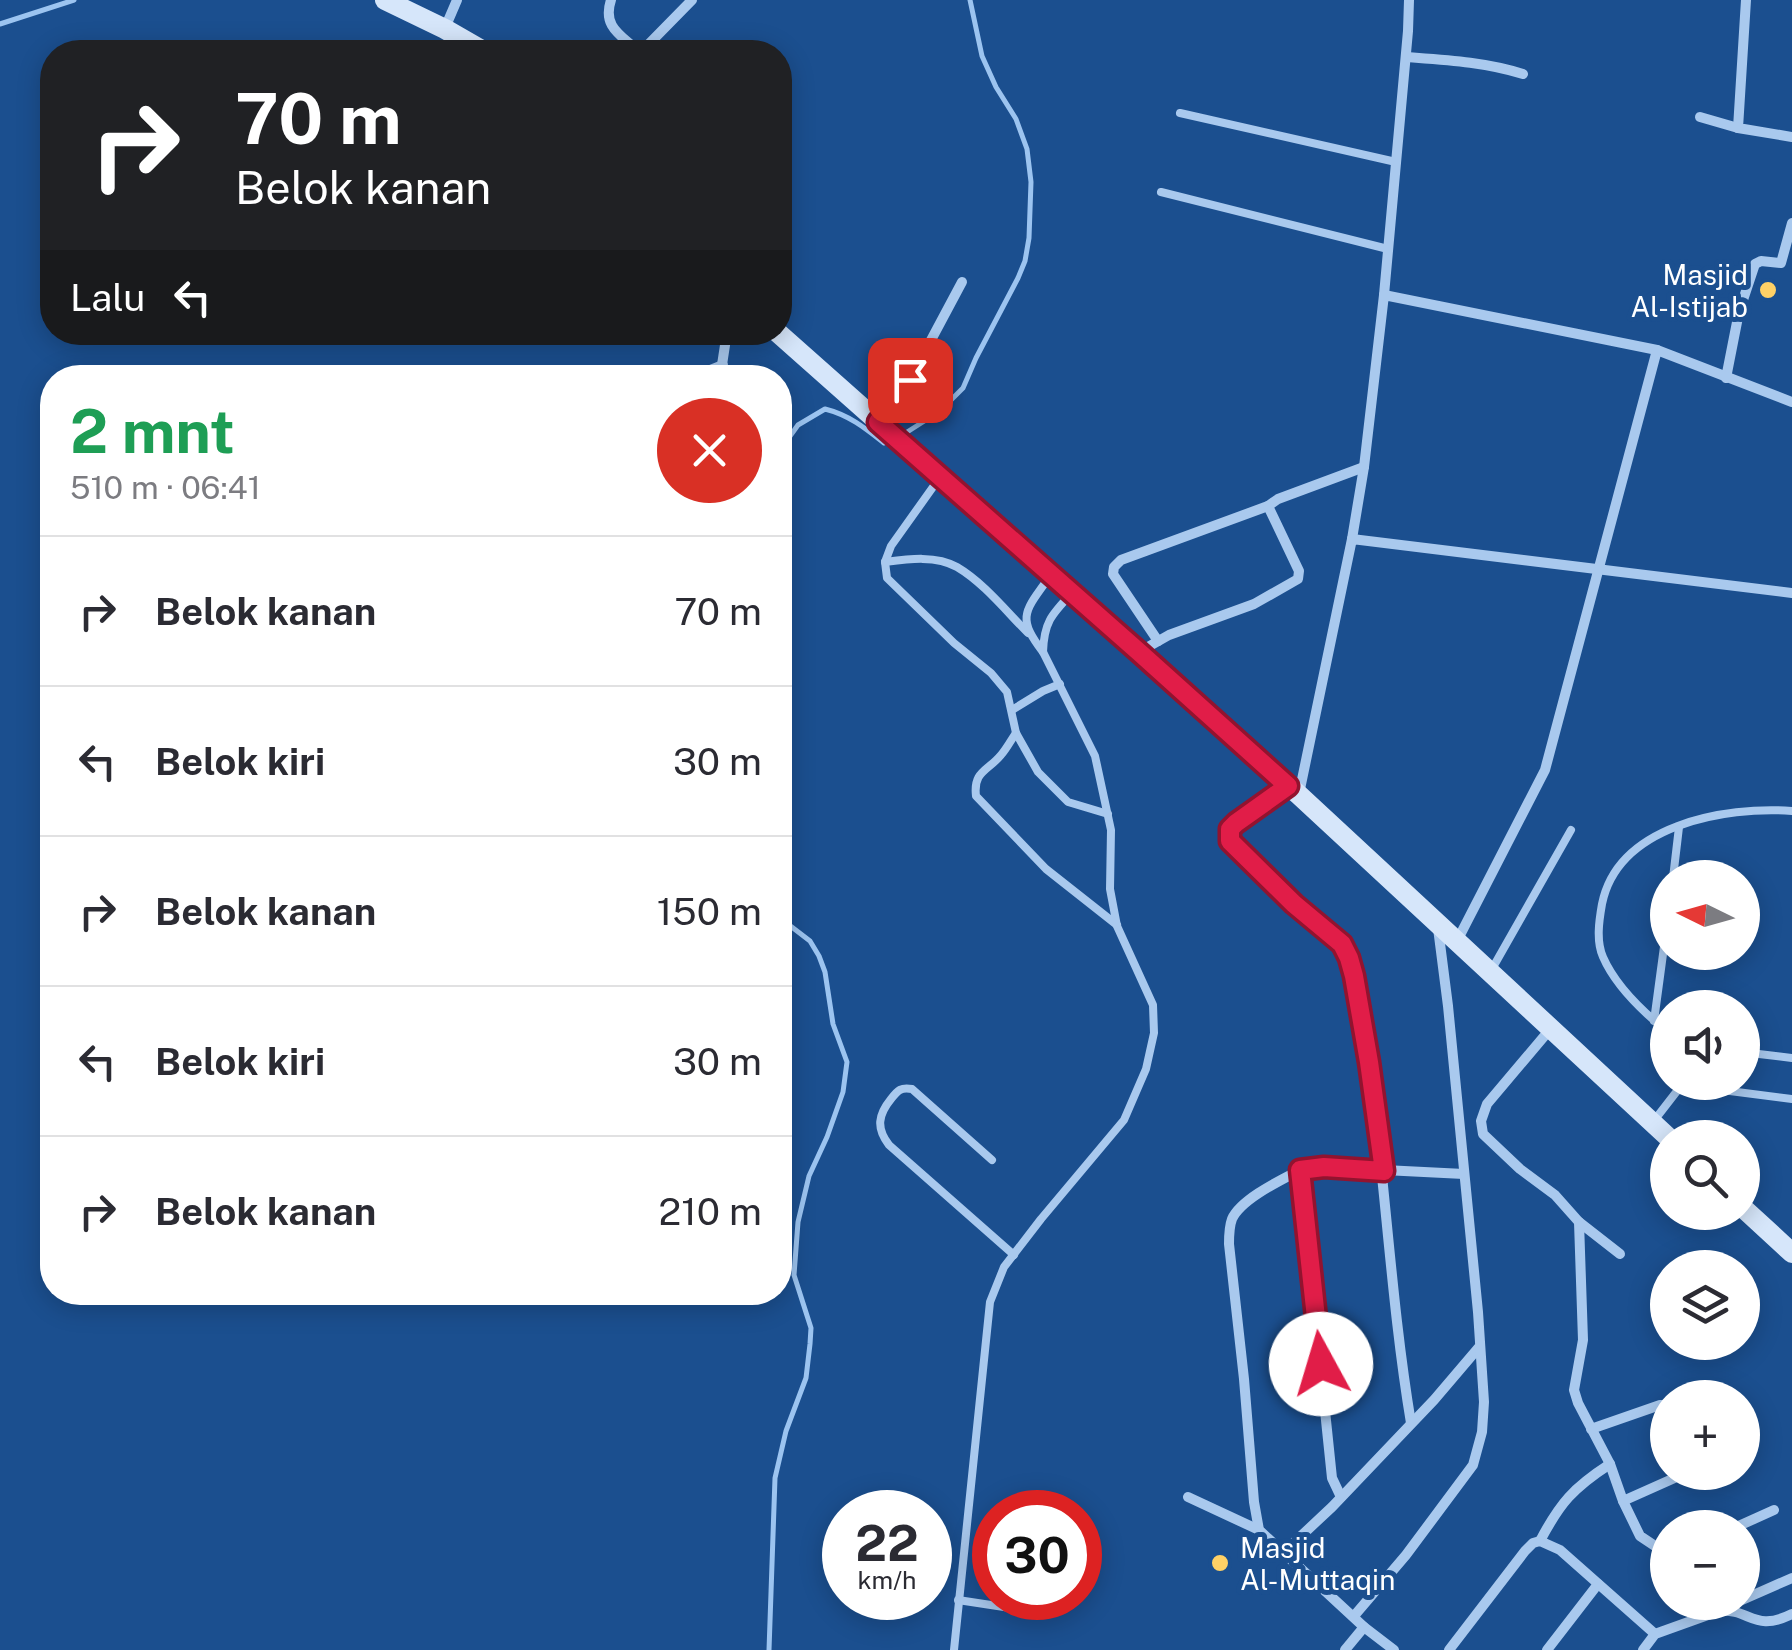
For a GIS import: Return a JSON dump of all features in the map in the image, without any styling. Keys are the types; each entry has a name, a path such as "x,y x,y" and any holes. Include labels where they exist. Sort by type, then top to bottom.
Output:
{"street":[{"path":"445,29 458,0"},
{"path":"611,0 607,17 627,40"},
{"path":"652,40 692,0"},
{"path":"1409,0 1384,295 1352,539 1293,791 1236,823 1230,829 1230,841 1294,904 1342,944 1349,958 1384,1171 1400,1356 1412,1423"},
{"path":"1738,128 1746,0"},
{"path":"387,1 464,40"},
{"path":"1406,57 1461,61 1523,74"},
{"path":"1700,117 1792,137"},
{"path":"1726,378 1739,312 1755,264 1760,260 1780,262 1792,223"},
{"path":"890,433 914,372 962,282"},
{"path":"1384,295 1657,350 1792,402"},
{"path":"723,365 725,345"},
{"path":"792,345 1139,652 1650,1120"},
{"path":"1458,941 1544,770 1657,350"},
{"path":"1158,641 1112,574 1121,560 1364,467"},
{"path":"1139,652 1168,635 1254,604 1298,579 1299,571 1268,506"},
{"path":"1352,539 1792,593"},
{"path":"1354,1616 1406,1555 1473,1464 1482,1432 1480,1345 1437,922"},
{"path":"1552,1028 1487,1104 1481,1121 1483,1134 1620,1254"},
{"path":"1260,1530 1228,1244 1235,1214 1269,1187 1300,1170 1324,1167 1464,1174"},
{"path":"1300,1170 1332,1478 1341,1497"},
{"path":"1579,1222 1583,1340 1574,1390 1640,1536 1650,1543"},
{"path":"1760,1223 1792,1253"},
{"path":"1285,1551 1412,1423 1480,1345"},
{"path":"1591,1428 1650,1408"},
{"path":"1540,1541 1558,1508 1582,1481 1610,1464"},
{"path":"1623,1501 1650,1489"},
{"path":"1188,1497 1260,1530 1394,1650"},
{"path":"1760,1516 1774,1510"},
{"path":"1448,1650 1524,1551 1540,1541 1560,1550 1655,1634"},
{"path":"1760,1593 1792,1578"},
{"path":"1547,1650 1598,1584"},
{"path":"1753,1620 1778,1621 1792,1614"},
{"path":"1644,1650 1655,1634 1694,1620"},
{"path":"1345,1650 1364,1627"}],"lane":[{"path":"1180,113 1396,162"},
{"path":"1161,192 1388,250"},
{"path":"941,477 891,546 885,562 888,578 954,644 991,672 1007,692 1016,733 1038,772 1068,802 1108,814"},
{"path":"885,562 932,559 955,566 988,593 1043,652 1096,756 1111,830 1110,890 1117,926 1153,1005 1154,1033 1146,1069 1124,1120 1004,1267 990,1302 954,1650"},
{"path":"1028,633 1026,613 1051,575"},
{"path":"1043,652 1044,633 1051,615 1072,594"},
{"path":"1012,710 1060,684"},
{"path":"1016,733 1000,757 980,773 974,783 976,796 1046,869 1117,926"},
{"path":"1650,1017 1614,978 1603,958 1599,932 1610,880 1641,845 1708,816 1738,811 1792,811"},
{"path":"1674,860 1679,827"},
{"path":"1490,973 1571,830"},
{"path":"1760,1054 1792,1058"},
{"path":"992,1160 912,1089 898,1090 880,1115 882,1137 889,1145 1014,1255"},
{"path":"1760,1094 1792,1098"},
{"path":"958,1600 972,1602"}],"waterway":[{"path":"0,24 74,0"},
{"path":"904,434 940,411 963,388 1018,278 1029,238 1031,182 1027,149 1016,119 982,56 970,0"},
{"path":"792,433 798,425 825,409 849,418 884,443 890,440"},
{"path":"769,1650 775,1478 786,1431 806,1378 810,1344 811,1328 794,1275 798,1222 809,1176 843,1092 847,1062 833,1024 819,956 810,941 792,927"}],"place":[{"name":"Masjid Al-Istijab","path":"1768,290"},
{"name":"Masjid Al-Muttaqin","path":"1220,1563"}],"route":[{"path":"910,380 878,422 1288,786 1236,823 1230,829 1230,841 1294,904 1342,944 1349,958 1384,1171 1324,1167 1300,1170 1321,1364"}]}
